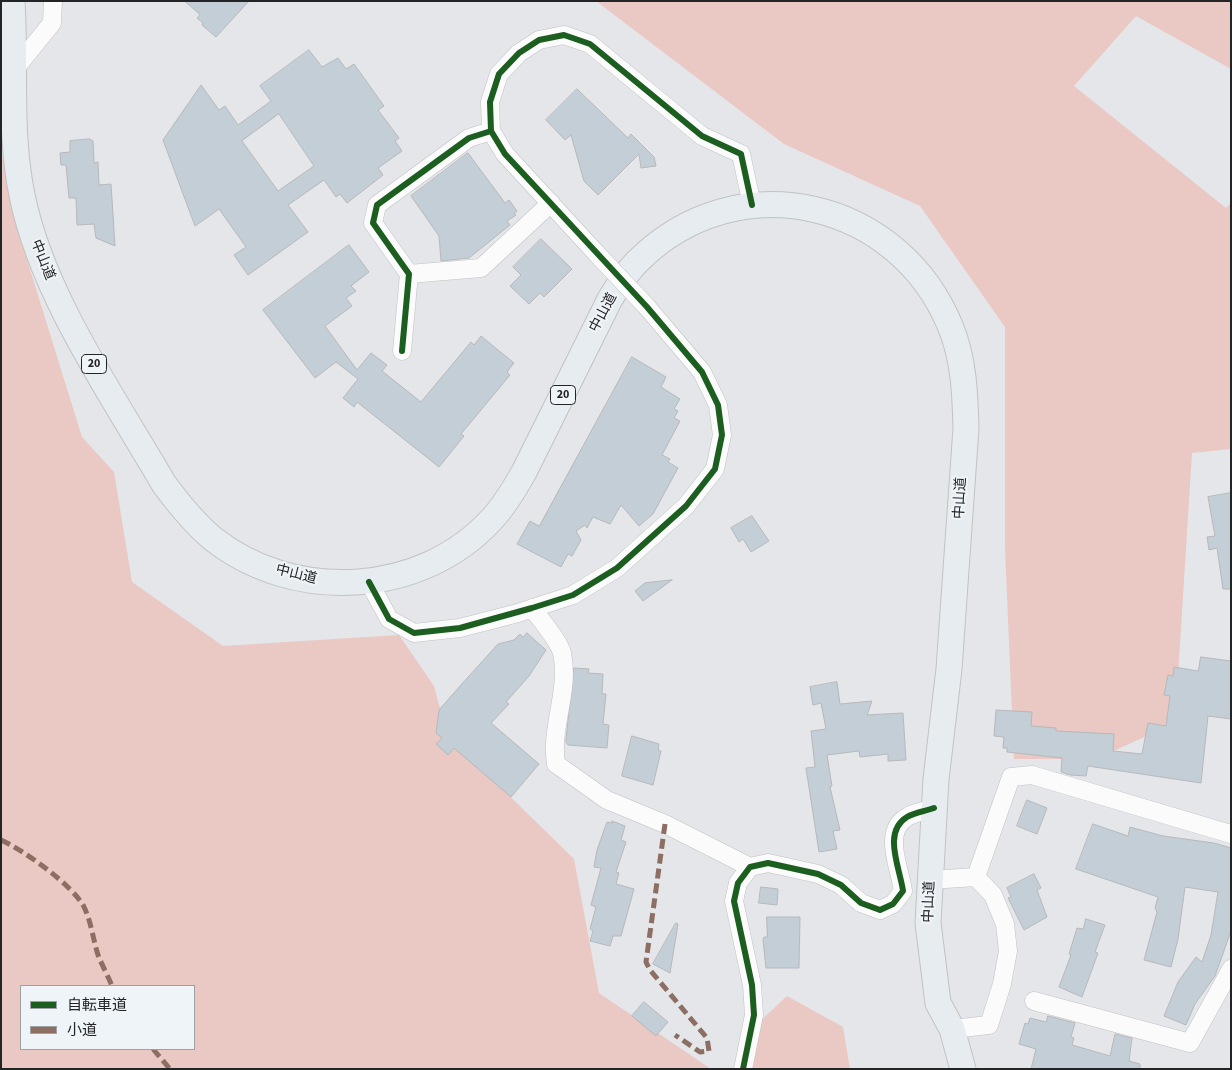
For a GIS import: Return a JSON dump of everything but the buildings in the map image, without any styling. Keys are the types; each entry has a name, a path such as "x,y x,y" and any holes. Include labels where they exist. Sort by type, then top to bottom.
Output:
{"highway":[{"name":"中山道","path":"12,1 16,143 20,186 33,239 48,279 71,324 164,484 195,522 212,538 243,558 279,572 311,581 342,584 370,582 414,570 446,556 471,539 492,519 509,498 524,472 610,299 626,274 639,260 663,240 687,225 720,213 752,205 812,207 844,219 885,241 928,286 951,328 964,376 966,428 949,669 934,808 928,923 938,1003 952,1029 963,1069"}],"street":[{"path":"14,70 52,23 53,1"},
{"path":"370,582 389,619 414,633 460,628 532,608 573,594 617,568 686,506 715,469 722,435 718,405 702,372 647,308 505,154 491,130 490,102 499,74 519,53 539,40 564,35 590,44 702,136 740,154 752,205"},
{"path":"402,351 409,274 373,223 377,205 469,138 491,130"},
{"path":"409,274 481,268 550,203"},
{"path":"532,608 562,651 564,683 554,752 556,764 607,800 665,824 750,867 768,863 818,874 841,885 862,903 880,910 894,904 903,891 893,846 897,827 907,817 934,808"},
{"path":"976,877 1011,777 1032,775 1231,834"},
{"path":"743,1069 754,1015 752,986 734,901 738,883 750,867"},
{"path":"930,880 976,877"},
{"path":"952,1029 989,1025 1002,984 1008,951 1005,924 993,895 976,877"},
{"path":"1034,1001 1190,1043 1231,969"}],"shaded area":[{"path":"596,1 1231,1 1231,69 1136,16 1074,86 1226,208 1231,203 1231,449 1192,453 1175,723 1096,759 1014,759 1005,549 1005,327 920,206 784,144"},
{"path":"1,150 18,231 82,437 114,472 132,582 223,646 399,635 434,686 447,735 574,859 599,993 711,1069 1,1069"},
{"path":"787,996 843,1027 850,1069 752,1069 740,1040"}],"marked path":[{"path":"665,824 646,962 650,970 707,1038 709,1051 700,1052 675,1035"},
{"path":"1,840 47,869 78,898 86,912 98,955 112,985"},
{"path":"154,1050 170,1069"}],"cycle path":[{"path":"369,582 389,619 414,633 460,628 573,595 617,568 686,506 715,469 722,435 718,405 702,372 647,307 505,154 491,131 490,102 499,74 519,53 539,40 564,35 590,44 702,136 741,154 752,205"},
{"path":"402,351 409,274 373,223 377,205 469,138 491,131"},
{"path":"743,1069 754,1015 752,985 734,901 738,883 750,867 768,863 818,874 841,885 861,903 880,910 893,904 903,891 896,861 895,832 900,824 910,815 934,808"}]}
